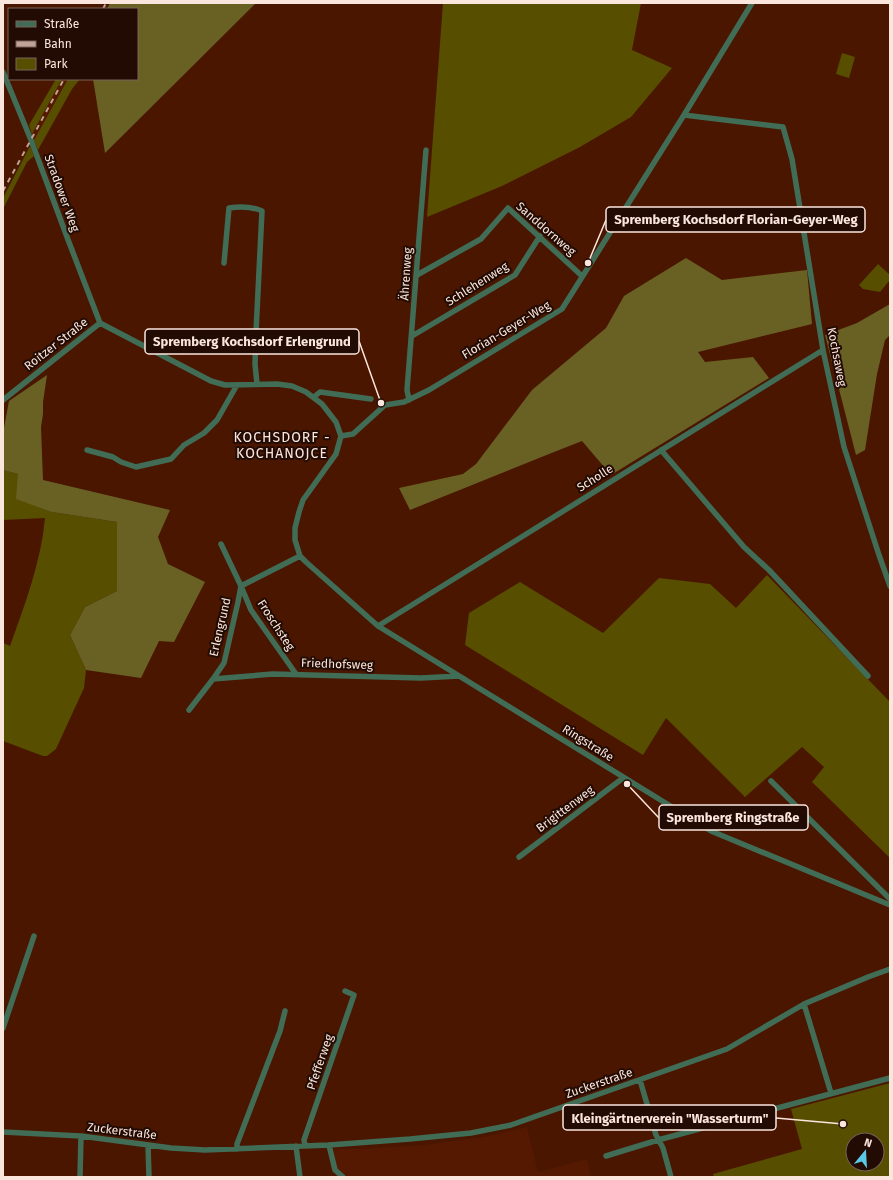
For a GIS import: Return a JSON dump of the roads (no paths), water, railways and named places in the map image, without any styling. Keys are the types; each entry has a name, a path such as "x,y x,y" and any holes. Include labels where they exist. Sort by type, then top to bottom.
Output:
{"street":[{"name":"Florian-Geyer-Weg","path":"341,436 353,434 385,405 409,400 429,390 562,309 684,115 752,3"},
{"name":"Stradower Weg","path":"3,72 31,140 100,323"},
{"name":"Kochsaweg","path":"684,115 783,127 792,160 823,350 844,447 878,555 890,586"},
{"name":"Ährenweg","path":"409,400 407,390 426,150"},
{"path":"224,263 229,208 240,206 253,207 262,211 255,340 257,384"},
{"name":"Sanddornweg","path":"417,275 481,239 508,208 582,276"},
{"name":"Schlehenweg","path":"412,336 515,275 540,236"},
{"name":"Roitzer Straße","path":"3,400 100,323 210,381 225,385 277,384 292,386 306,392 322,404 336,422 341,436"},
{"name":"Scholle","path":"378,626 823,350"},
{"path":"87,450 113,457 121,462 136,467 171,459 184,445 204,434 217,420 237,385"},
{"path":"314,397 320,392 371,399"},
{"path":"300,556 295,540 295,528 303,500 336,454 341,436"},
{"path":"661,450 744,547 769,570 868,676"},
{"name":"Erlengrund","path":"189,710 224,663 240,586 221,544"},
{"name":"Erlengrund","path":"240,586 300,556"},
{"name":"Ringstraße","path":"300,556 378,626 711,831 890,905"},
{"name":"Froschsteg","path":"240,586 252,610 296,674"},
{"name":"Friedhofsweg","path":"213,679 273,674 421,678 459,676"},
{"name":"Brigittenweg","path":"519,857 624,778"},
{"path":"771,781 890,899"},
{"path":"3,1028 34,936"},
{"name":"Zuckerstraße","path":"3,1132 81,1136 189,1150 329,1145 471,1133 511,1125 727,1049 804,1004 890,969"},
{"name":"Pfefferweg","path":"305,1145 304,1140 354,995 345,991"},
{"path":"804,1004 831,1093"},
{"path":"237,1149 237,1144 280,1031 286,1011"},
{"path":"606,1156 658,1140 890,1078"},
{"path":"640,1080 658,1140 663,1148 671,1177"},
{"path":"80,1177 81,1136"},
{"path":"148,1145 149,1177"},
{"path":"329,1145 335,1170 343,1177"},
{"path":"296,1146 300,1177"}],"railway":[{"path":"104,8 106,3"},
{"path":"3,191 63,80"}],"place":[{"name":"Spremberg Kochsdorf Florian-Geyer-Weg","path":"588,263"},
{"name":"Spremberg Kochsdorf Erlengrund","path":"381,403"},
{"name":"Spremberg Ringstraße","path":"627,784"},
{"name":"Kleingärtnerverein \"Wasserturm\"","path":"843,1124"}],"district":[{"name":"KOCHSDORF - KOCHANOJCE","path":"282,446"}]}
